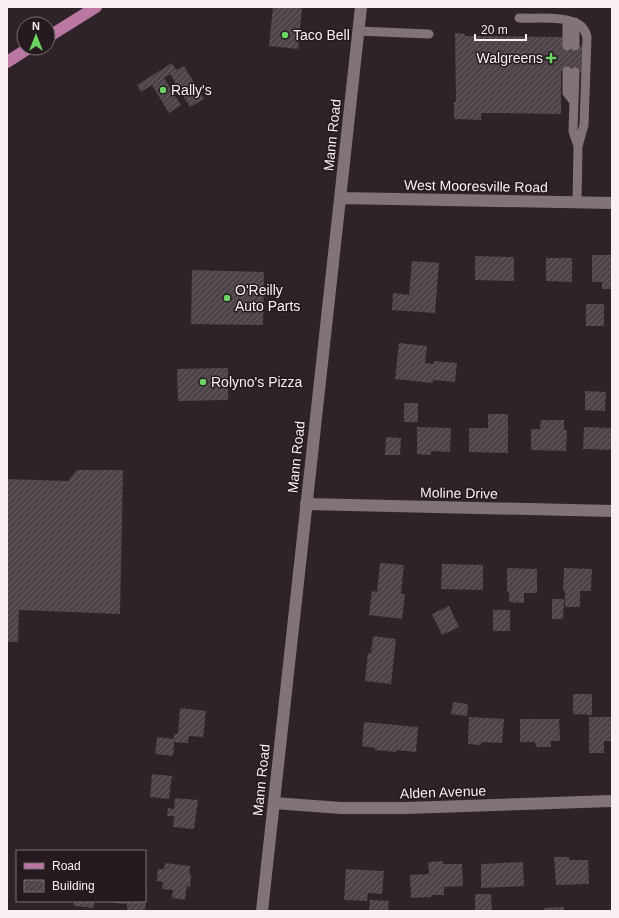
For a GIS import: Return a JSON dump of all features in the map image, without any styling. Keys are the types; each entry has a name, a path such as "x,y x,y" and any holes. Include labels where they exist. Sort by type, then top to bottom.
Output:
{"main road":[{"path":"56,31 96,7"},
{"name":"Mann Road","path":"262,911 361,7"},
{"path":"7,62 16,56"},
{"name":"West Mooresville Road","path":"340,198 612,203"},
{"name":"Moline Drive","path":"306,504 612,511"},
{"name":"Alden Avenue","path":"274,803 341,808 406,808 612,801"}],"lane":[{"path":"519,18 571,21 582,27 587,37 584,125 578,146 577,202"},
{"path":"571,21 571,46"},
{"path":"358,31 429,34"},
{"path":"571,71 567,94 574,102 573,132 578,146"}],"building":[{"name":"Taco Bell","path":"273,7 302,7 298,49 269,46"},
{"name":"Walgreens","path":"455,33 465,34 465,36 563,37 563,46 582,46 581,72 561,71 561,114 481,113 481,120 454,119 454,102 456,102"},
{"path":"172,63 176,70 184,66 204,99 190,107 170,74 164,78 181,105 169,113 152,85 141,92 137,85"},
{"path":"592,255 612,255 612,289 602,289 602,282 592,282"},
{"path":"475,256 514,257 514,281 475,280"},
{"path":"546,258 572,258 572,282 546,281"},
{"path":"412,261 439,263 435,313 392,310 393,293 409,295"},
{"name":"O'Reilly Auto Parts","path":"192,270 264,272 263,325 191,324"},
{"path":"586,304 604,304 604,326 586,326"},
{"path":"399,343 427,346 425,363 434,364 434,361 457,363 455,382 433,380 433,383 395,379"},
{"name":"Rolyno's Pizza","path":"228,368 228,400 178,401 177,369"},
{"path":"585,391 606,392 605,411 585,410"},
{"path":"404,403 418,403 418,422 404,422"},
{"path":"488,414 508,414 508,453 469,452 469,428 488,428"},
{"path":"541,420 564,420 564,430 567,430 566,451 531,450 531,429 540,429"},
{"path":"417,427 451,428 450,452 431,451 431,455 417,454"},
{"path":"584,427 612,428 612,450 583,449"},
{"path":"386,437 401,438 400,455 385,455"},
{"path":"77,470 123,470 120,614 19,610 18,642 7,642 7,479 68,481"},
{"path":"380,563 404,565 401,594 405,594 402,619 369,615 372,591 377,592"},
{"path":"442,564 483,565 483,590 441,589"},
{"path":"507,568 537,569 537,593 524,593 524,603 509,602 509,592 507,592"},
{"path":"564,568 592,569 591,591 580,591 580,607 565,607 565,591 563,591"},
{"path":"552,599 564,599 563,619 552,619"},
{"path":"449,606 459,627 442,635 432,614"},
{"path":"493,610 510,610 510,631 493,631"},
{"path":"373,636 396,639 391,684 365,681 368,653 371,653"},
{"path":"573,694 592,694 592,715 573,714"},
{"path":"453,702 468,704 467,716 451,714"},
{"path":"180,708 206,711 203,737 189,736 188,743 174,742 173,756 155,754 157,737 174,739 174,734 178,734"},
{"path":"469,717 504,719 502,743 481,742 481,745 468,744"},
{"path":"589,717 612,717 612,741 604,741 604,753 589,753"},
{"path":"520,719 559,719 560,741 551,741 551,747 536,747 535,742 520,742"},
{"path":"364,722 418,727 416,752 375,750 375,748 362,746"},
{"path":"152,774 172,776 169,799 150,797"},
{"path":"175,798 198,800 194,829 173,827 174,816 167,816 168,808 174,809"},
{"path":"554,857 569,857 569,860 588,860 589,884 556,885"},
{"path":"443,861 443,864 462,864 463,886 444,887 444,895 411,898 410,875 429,874 428,862"},
{"path":"523,862 524,886 481,888 481,864"},
{"path":"165,863 190,866 190,887 187,886 185,900 172,898 173,890 162,889 163,882 157,881 158,869 164,869"},
{"path":"346,869 384,871 382,894 368,893 367,901 344,900"},
{"path":"475,894 491,894 492,911 475,911"},
{"path":"370,900 389,901 388,911 369,911"},
{"path":"74,902 94,902 94,908 74,906"},
{"path":"146,902 145,911 127,911 127,904 114,903"},
{"path":"564,907 564,911 544,911 544,908"}],"place":[{"name":"Taco Bell","path":"285,35"},
{"name":"Walgreens","path":"551,58"},
{"name":"Rally's","path":"163,90"},
{"name":"O'Reilly Auto Parts","path":"227,298"},
{"name":"Rolyno's Pizza","path":"203,382"}]}
